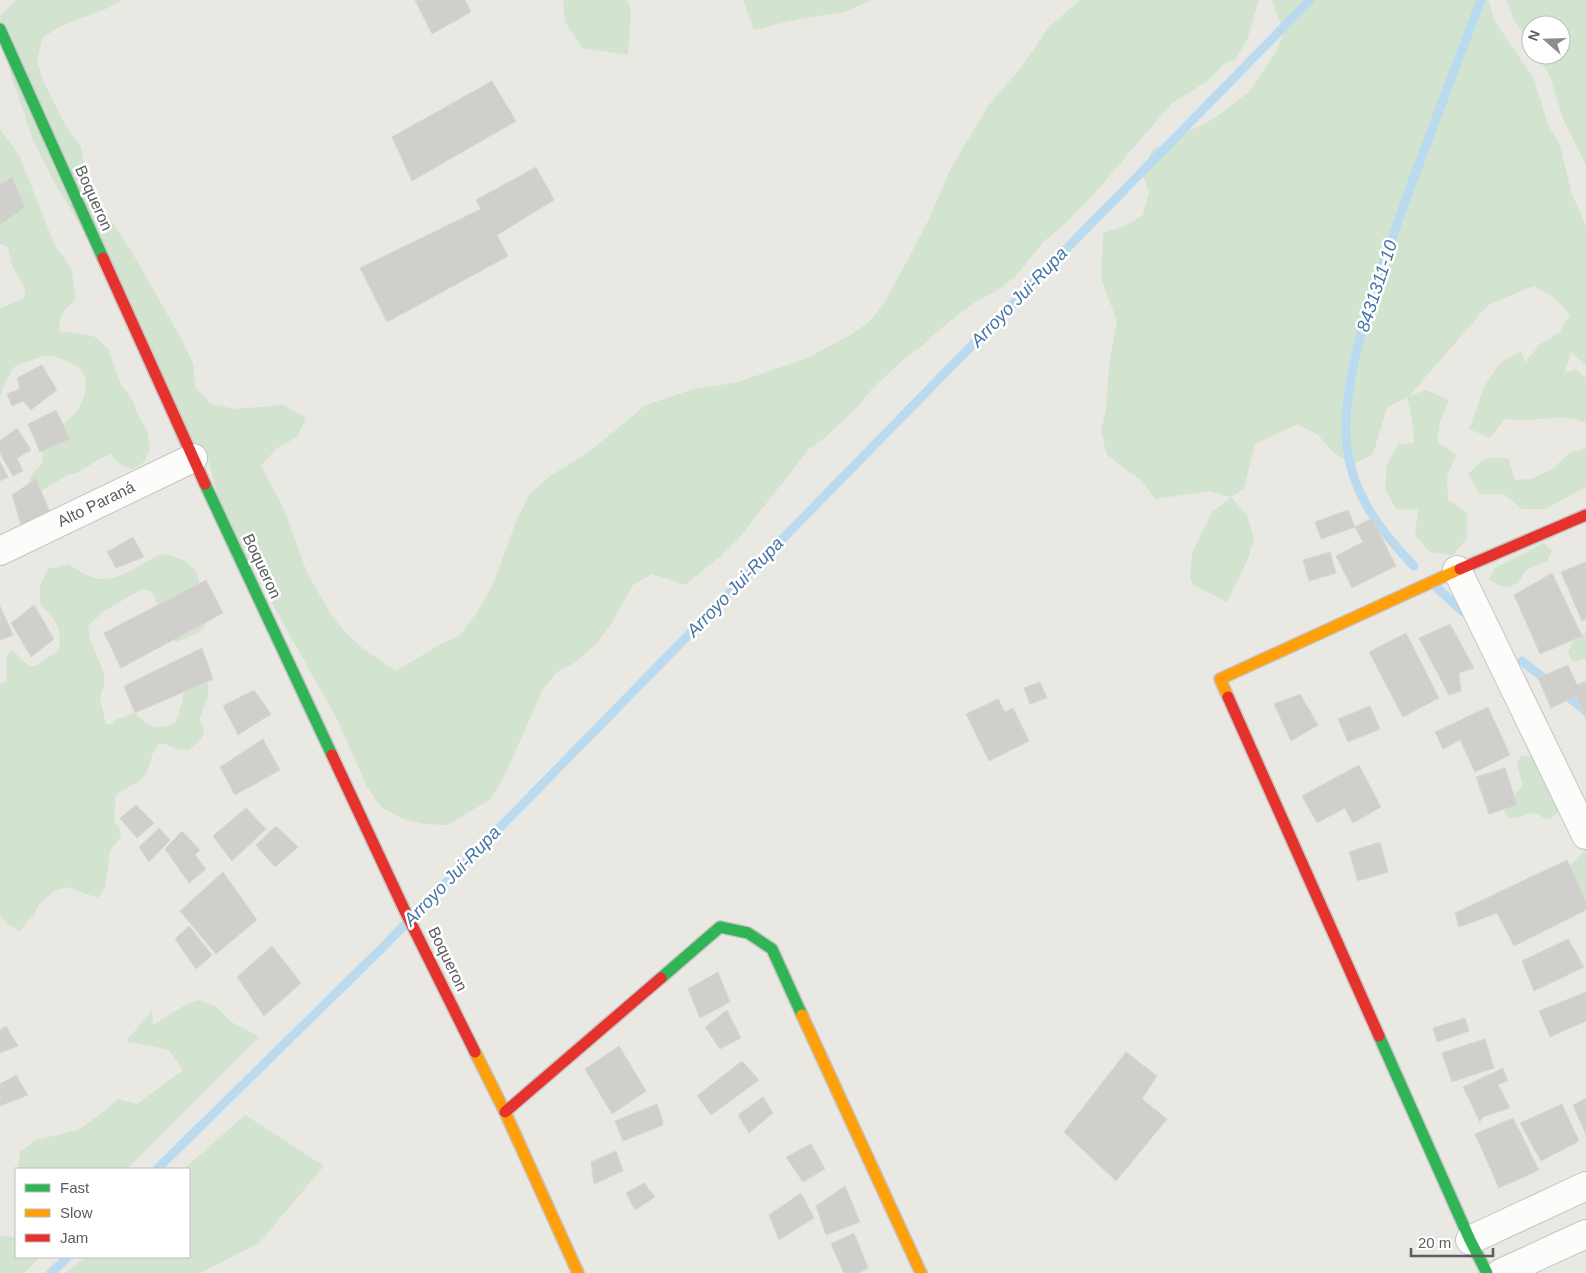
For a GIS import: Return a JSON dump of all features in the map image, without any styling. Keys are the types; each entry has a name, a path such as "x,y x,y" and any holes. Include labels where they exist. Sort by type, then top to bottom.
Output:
{"street":[{"name":"Boqueron","path":"0,29 193,458 404,909 423,943 505,1112 578,1273"},
{"name":"Alto Paraná","path":"0,550 193,458"},
{"path":"1488,1273 1470,1240 1220,679 1457,570 1586,514"},
{"path":"1457,570 1586,835"},
{"path":"505,1112 720,927 745,931 758,937 772,949 921,1273"},
{"path":"1470,1240 1586,1186"},
{"path":"1501,1273 1586,1234"}],"green space":[{"path":"16,0 122,0 108,8 61,26 42,38 37,61 44,83 66,126 81,147 87,180 136,259 183,342 193,364 196,388 211,404 235,409 284,405 306,418 297,437 277,448 261,466 283,507 308,575 332,616 348,635 366,651 396,671 439,645 460,635 478,611 494,582 516,521 530,494 547,478 589,452 646,405 691,390 738,382 805,359 847,337 868,323 883,305 930,217 950,170 988,106 1020,69 1049,27 1080,0 1259,0 1247,40 1235,60 1224,63 1209,80 1171,104 1094,194 1063,226 1043,242 1015,277 996,291 975,302 905,358 827,436 809,449 739,538 721,556 685,585 652,574 633,585 610,626 596,644 576,662 557,672 543,689 503,779 489,800 448,825 425,824 403,819 381,807 367,787 337,719 265,591 219,500 207,455 190,440 79,223 54,182 33,140 10,72 0,16"},
{"path":"563,0 627,0 631,11 628,55 582,48 565,22"},
{"path":"743,0 871,0 844,12 798,19 754,30"},
{"path":"1272,0 1489,0 1494,20 1521,60 1521,65 1525,65 1534,79 1548,125 1560,145 1571,192 1586,226 1586,366 1571,352 1564,373 1576,369 1586,378 1586,423 1565,418 1505,419 1490,438 1469,429 1485,385 1499,364 1521,351 1525,363 1540,344 1559,333 1570,315 1555,298 1534,286 1489,304 1409,396 1426,390 1449,400 1440,421 1437,442 1456,455 1447,476 1448,500 1467,513 1467,538 1453,555 1430,552 1415,535 1418,510 1396,509 1385,488 1387,465 1398,444 1414,443 1412,419 1407,397 1387,408 1373,454 1352,465 1333,452 1318,435 1298,424 1255,444 1244,489 1231,497 1209,491 1155,499 1142,481 1107,455 1101,432 1106,410 1109,365 1117,321 1101,279 1103,233 1125,226 1143,215 1149,193 1142,172 1153,149 1213,119 1250,91 1276,52 1284,33"},
{"path":"1507,0 1586,0 1586,165 1563,119 1550,76 1543,65 1571,65 1571,15 1521,15 1521,30 1513,18"},
{"path":"0,129 20,157 55,246 71,268 76,298 61,316 60,331 93,336 108,349 121,385 133,401 137,414 147,430 150,450 144,462 133,469 120,464 111,454 44,489 31,490 28,484 32,475 42,463 42,451 51,436 79,408 86,390 86,383 83,373 79,368 49,356 30,360 14,367 0,397 0,309 23,298 25,290 12,265 8,247 0,244"},
{"path":"1586,448 1586,487 1545,509 1522,509 1504,494 1480,494 1468,474 1485,458 1508,458 1515,480 1531,479 1552,469 1570,453"},
{"path":"1231,497 1247,515 1254,538 1248,559 1227,602 1193,585 1190,578 1192,553 1212,512"},
{"path":"1544,543 1552,551 1547,561 1526,570 1515,584 1506,587 1489,579 1495,568"},
{"path":"161,554 186,561 197,573 207,622 198,632 176,642 163,626 154,595 146,590 140,590 103,612 90,624 88,627 91,643 105,680 100,699 106,724 113,724 117,719 135,713 151,726 163,727 172,725 180,710 186,684 204,679 208,683 208,696 199,720 204,728 204,732 200,740 189,750 176,749 165,744 159,744 154,751 145,775 139,781 116,795 114,821 120,829 121,836 110,851 105,888 98,898 67,887 54,891 39,904 34,915 20,931 9,925 0,915 0,685 7,681 6,657 11,649 29,666 36,666 59,650 60,636 57,625 40,604 40,586 48,569 68,564 94,578 104,579 125,573"},
{"path":"1586,632 1586,659 1573,662 1568,652 1572,642"},
{"path":"1522,755 1534,757 1544,771 1543,782 1559,801 1559,809 1551,819 1546,820 1536,813 1512,818 1508,818 1506,815 1505,808 1508,797 1520,790 1522,786 1517,762"},
{"path":"1586,849 1585,897 1574,891 1568,867"},
{"path":"198,1000 215,1006 230,1021 259,1037 128,1168 18,1168 20,1152 36,1140 78,1130 118,1099 137,1104 183,1070 169,1050 126,1041 152,1011 153,1025 180,1008"},
{"path":"245,1115 324,1166 259,1243 200,1273 66,1273 84,1258 190,1258 190,1168 185,1168"},
{"path":"0,1236 15,1237 15,1258 39,1258 24,1273 0,1273"}],"building":[{"path":"415,0 465,0 471,12 432,34"},
{"path":"492,81 516,121 412,181 392,137"},
{"path":"536,167 554,200 497,235 508,256 387,322 360,268 481,209 476,200"},
{"path":"12,177 25,207 0,225 0,184"},
{"path":"42,365 57,390 31,410 23,401 12,406 7,394 20,389 17,378"},
{"path":"56,410 70,439 40,452 28,424"},
{"path":"17,428 31,450 17,458 23,471 13,476 0,453 0,441"},
{"path":"0,462 8,477 0,481"},
{"path":"36,479 50,512 21,525 12,495"},
{"path":"1348,510 1355,527 1321,539 1315,522"},
{"path":"1372,518 1396,566 1352,588 1336,556 1363,542 1355,527"},
{"path":"133,537 144,557 116,568 107,552"},
{"path":"1330,552 1336,573 1309,581 1303,560"},
{"path":"1586,562 1586,619 1582,621 1561,572"},
{"path":"1552,573 1582,636 1540,654 1514,595"},
{"path":"206,580 223,613 121,668 104,633"},
{"path":"34,605 54,639 31,657 11,623"},
{"path":"0,606 13,635 0,640"},
{"path":"1450,624 1474,668 1459,673 1461,691 1449,695 1419,638"},
{"path":"1406,633 1439,698 1403,717 1369,652"},
{"path":"202,648 213,679 135,713 124,686"},
{"path":"1568,665 1577,685 1586,681 1586,719 1576,696 1551,708 1538,678"},
{"path":"1040,682 1047,698 1030,704 1024,688"},
{"path":"254,690 271,714 238,735 223,706"},
{"path":"1300,694 1318,725 1291,741 1274,704"},
{"path":"998,699 1005,712 1013,708 1029,741 989,761 966,714"},
{"path":"1370,706 1380,729 1348,742 1338,719"},
{"path":"1488,707 1510,755 1475,772 1460,740 1443,749 1435,732"},
{"path":"263,739 280,770 235,795 220,767"},
{"path":"1359,765 1381,807 1353,823 1345,808 1317,823 1302,796"},
{"path":"1505,768 1517,805 1489,814 1476,777"},
{"path":"136,805 154,823 137,838 120,818"},
{"path":"246,808 266,829 232,861 213,836"},
{"path":"276,826 298,847 275,867 256,845"},
{"path":"159,828 170,840 149,862 139,847"},
{"path":"182,831 200,850 195,855 206,869 189,883 165,849"},
{"path":"1380,842 1388,872 1358,881 1349,852"},
{"path":"1567,860 1586,901 1586,910 1514,946 1497,913 1459,927 1455,913"},
{"path":"223,872 257,920 216,954 180,911"},
{"path":"189,926 212,955 196,969 175,939"},
{"path":"1568,939 1584,967 1534,991 1522,961"},
{"path":"272,946 301,983 264,1016 237,977"},
{"path":"718,972 730,1002 700,1018 688,989"},
{"path":"1586,992 1586,1021 1550,1037 1539,1011"},
{"path":"727,1010 741,1038 720,1049 705,1027"},
{"path":"1465,1018 1469,1031 1437,1042 1433,1028"},
{"path":"6,1026 18,1046 0,1053 0,1030"},
{"path":"1485,1039 1494,1068 1452,1082 1442,1053"},
{"path":"619,1046 646,1091 612,1114 585,1069"},
{"path":"1126,1052 1157,1076 1142,1099 1167,1119 1116,1181 1064,1132"},
{"path":"742,1061 759,1080 711,1115 697,1096"},
{"path":"1503,1068 1508,1081 1498,1084 1510,1108 1482,1117 1480,1122 1463,1087"},
{"path":"16,1075 28,1095 0,1106 0,1084"},
{"path":"763,1097 773,1113 749,1133 738,1115"},
{"path":"1586,1098 1586,1135 1573,1105"},
{"path":"657,1104 663,1125 623,1141 615,1121"},
{"path":"1562,1104 1579,1141 1541,1161 1520,1123"},
{"path":"1513,1118 1539,1170 1499,1188 1475,1134"},
{"path":"811,1144 825,1169 803,1182 786,1157"},
{"path":"616,1151 623,1171 594,1184 591,1162"},
{"path":"644,1183 655,1197 635,1210 626,1193"},
{"path":"845,1186 860,1222 826,1235 816,1206"},
{"path":"801,1193 814,1218 779,1240 769,1215"},
{"path":"854,1233 868,1268 859,1273 844,1273 831,1244"}],"waterway":[{"name":"Arroyo Jui-Rupa","path":"158,1168 382,948 1310,0"},
{"name":"8431311-10","path":"1414,566 1380,526 1370,511 1355,480 1346,440 1348,397 1351,375 1373,291 1481,0"},
{"name":"8431311-10","path":"1434,585 1462,611"},
{"name":"8431311-10","path":"1522,661 1550,683"},
{"name":"8431311-10","path":"1561,691 1586,711"},
{"name":"Arroyo Jui-Rupa","path":"51,1273 67,1258"}],"traffic: fast":[{"path":"0,29 103,258"},
{"path":"205,484 332,755"},
{"path":"661,978 720,927 748,933 772,949 802,1015"},
{"path":"1379,1036 1470,1240 1487,1273"}],"traffic: slow":[{"path":"1228,697 1220,679 1460,569"},
{"path":"802,1015 921,1273"},
{"path":"475,1052 505,1112 578,1273"}],"traffic: jam":[{"path":"103,258 205,484"},
{"path":"1460,569 1586,515"},
{"path":"1228,697 1379,1036"},
{"path":"332,755 404,909 475,1052"},
{"path":"505,1112 661,978"}]}
